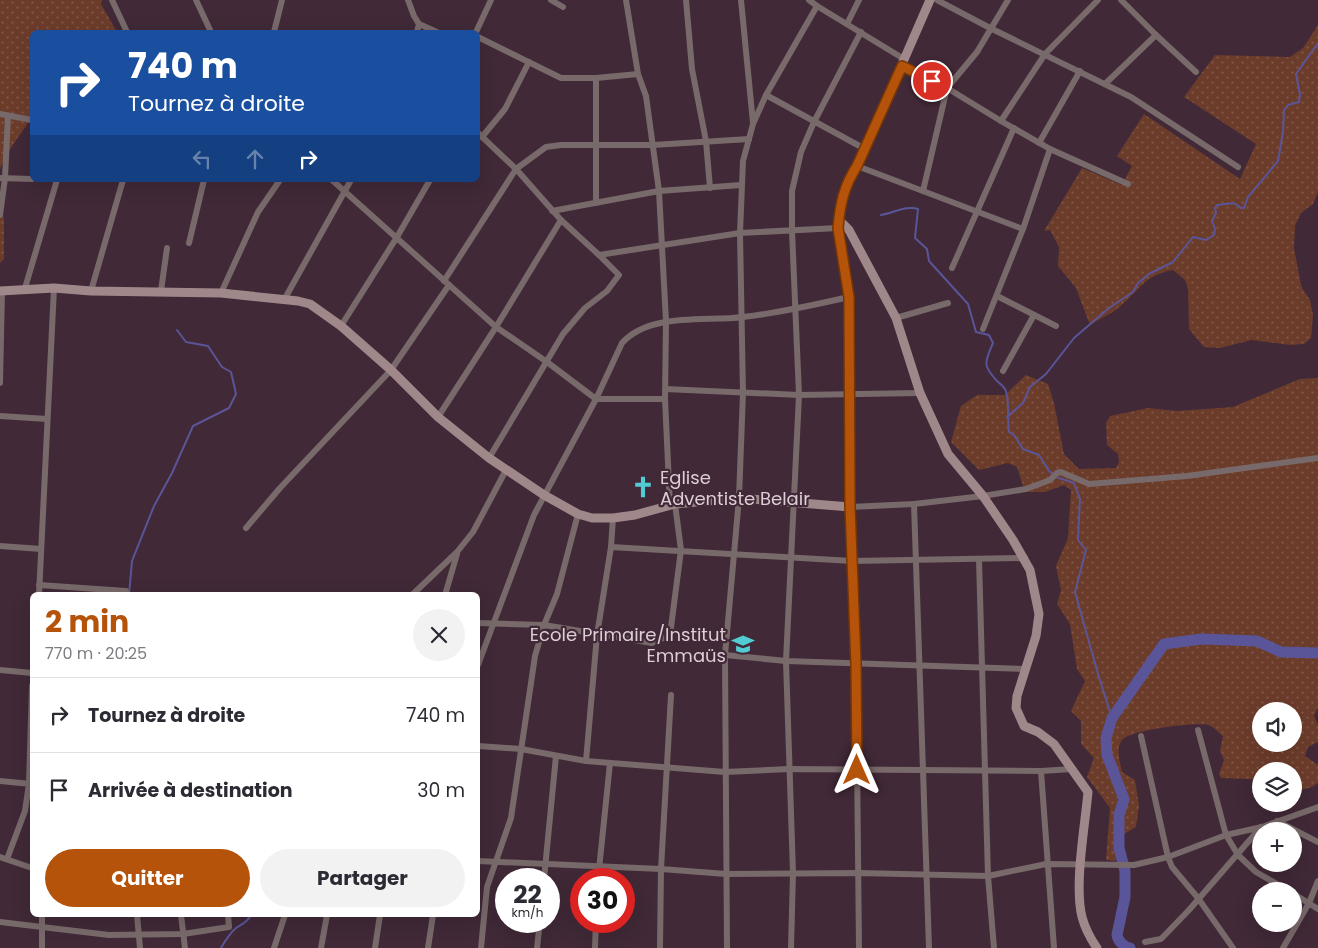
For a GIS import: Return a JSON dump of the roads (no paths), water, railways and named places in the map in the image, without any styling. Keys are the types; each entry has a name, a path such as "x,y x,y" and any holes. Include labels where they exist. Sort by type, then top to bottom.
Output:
{"street":[{"path":"112,0 126,30"},
{"path":"196,0 210,30"},
{"path":"274,30 282,0"},
{"path":"408,0 419,24 432,30"},
{"path":"477,30 491,0"},
{"path":"552,0 563,7"},
{"path":"480,623 544,626 652,643 670,635 681,550 673,505 665,399 666,321 659,191 646,96 638,74 626,0"},
{"path":"686,0 692,70 706,141 710,188"},
{"path":"741,0 753,124"},
{"path":"809,0 861,32 903,63 1039,143 1128,184"},
{"path":"847,24 859,0"},
{"path":"859,948 856,664 850,506 851,395 849,297 838,224 842,199 848,180 865,149 930,0"},
{"path":"937,0 1130,96 1238,167"},
{"path":"923,191 947,88 977,52 1008,0"},
{"path":"1001,121 1045,54 1098,0"},
{"path":"1121,0 1196,72"},
{"path":"727,948 725,655 739,498 744,393 741,318 741,185 748,139 753,124 766,95 817,6"},
{"path":"418,30 419,24"},
{"path":"791,948 793,873 786,661 799,395 792,191 801,152 814,122 861,32"},
{"path":"1105,84 1156,35"},
{"path":"480,37 561,78 596,78 638,74"},
{"path":"489,458 563,334 585,308 607,291 619,275 552,211 516,169 480,135 505,109 530,62"},
{"path":"1039,143 1080,71"},
{"path":"596,78 596,203"},
{"path":"766,95 865,149"},
{"path":"0,114 30,120"},
{"path":"0,215 8,116"},
{"path":"952,268 1014,128"},
{"path":"246,528 280,488 390,370 447,283 516,169 546,147 561,145 653,145 748,139"},
{"path":"983,329 1023,229 1050,149"},
{"path":"857,166 1023,229"},
{"path":"3,178 30,178"},
{"path":"25,288 56,182"},
{"path":"91,291 122,182"},
{"path":"189,243 204,182"},
{"path":"221,293 258,212 279,182"},
{"path":"334,182 496,327 596,399 665,399"},
{"path":"284,300 350,182"},
{"path":"341,326 397,238 429,182"},
{"path":"552,211 659,191 741,185"},
{"path":"438,416 496,327 561,220"},
{"path":"599,255 740,233 792,232 838,224 849,230 870,266 896,318 920,394 948,454 983,496 1025,558 1030,570 1039,614 1036,636 1017,696 1016,708 1024,726 1038,732 1054,744 1088,792 1081,865 1080,902 1082,917 1090,938 1097,948"},
{"path":"161,291 167,248"},
{"path":"0,383 1,291 25,288 54,288 91,291 221,293 298,301 310,304 341,326 438,416 489,458 544,495 578,514 592,518 613,518 635,515 673,505 739,498 850,506 914,504 1026,489 1050,480 1061,472 1089,484 1188,476 1318,458"},
{"path":"39,592 54,288"},
{"path":"996,296 1056,326"},
{"path":"480,659 534,516 596,399 622,343 628,337 637,330 666,321 741,318 796,309 849,297"},
{"path":"896,318 948,302"},
{"path":"1003,371 1034,315"},
{"path":"665,389 799,395 920,394"},
{"path":"0,416 47,419"},
{"path":"415,592 457,552 473,532 506,470"},
{"path":"914,504 929,948"},
{"path":"481,948 487,887 511,818 535,656 544,626 558,594 578,514"},
{"path":"586,761 598,635 611,547 613,518"},
{"path":"0,546 41,549"},
{"path":"611,547 852,561 1025,558"},
{"path":"446,592 457,552"},
{"path":"979,560 988,876 994,948"},
{"path":"40,585 91,592 126,591"},
{"path":"725,655 786,661 1026,669"},
{"path":"0,670 30,673"},
{"path":"660,948 661,869 671,695"},
{"path":"1198,730 1226,835 1238,855 1256,872 1273,882"},
{"path":"1141,736 1168,857 1172,867 1198,898 1233,948"},
{"path":"480,746 521,749 586,761 725,772 789,769 1041,771 1072,769"},
{"path":"545,868 556,756"},
{"path":"598,866 610,763"},
{"path":"1041,771 1046,864 1054,948"},
{"path":"0,782 30,784 25,811 8,859"},
{"path":"1277,821 1318,807"},
{"path":"1277,821 1318,842"},
{"path":"480,861 661,869 726,874 859,873 988,876 1046,864 1123,866 1168,857 1226,835 1252,829"},
{"path":"1145,942 1161,939 1252,839"},
{"path":"0,857 30,867"},
{"path":"1283,948 1309,903 1318,881"},
{"path":"1302,899 1318,909"},
{"path":"42,917 42,948"},
{"path":"137,917 140,948"},
{"path":"181,917 185,948"},
{"path":"0,922 109,935 139,935 183,934 229,927 228,917"},
{"path":"274,948 284,917"},
{"path":"322,948 328,917"},
{"path":"375,948 380,917"},
{"path":"428,948 433,917"},
{"path":"537,948 539,933"},
{"path":"595,948 596,933"}],"waterway":[{"path":"1007,417 1023,403 1030,387 1046,374 1074,338 1109,308 1133,292 1138,283 1149,274 1173,262 1193,237 1206,240 1214,235 1215,229 1212,221 1217,205 1234,203 1244,208 1248,197 1278,161 1283,132 1284,110 1288,105 1299,102 1300,95 1296,74 1318,43"},
{"path":"881,215 905,209 918,209 915,238 927,249 929,261 968,304 976,332 989,335 993,343 986,363 992,376 1007,393 1009,432 1014,435 1023,449 1039,455 1049,471 1056,477 1074,483 1080,499 1078,540 1086,550 1075,592 1112,718"},
{"path":"129,592 132,561 154,506 172,473 193,426 229,408 236,394 231,372 222,367 208,346 186,342 177,330"},
{"path":"1130,948 1122,943 1117,935 1125,897 1125,871 1119,848 1119,815 1124,799 1107,755 1106,738 1112,718 1164,644 1201,639 1257,641 1281,652 1318,653"},
{"path":"221,948 232,932 250,917"}],"place":[{"name":"Eglise Adventiste Belair","path":"643,487"},
{"name":"Ecole Primaire/Institut Emmaüs","path":"743,644"}]}
